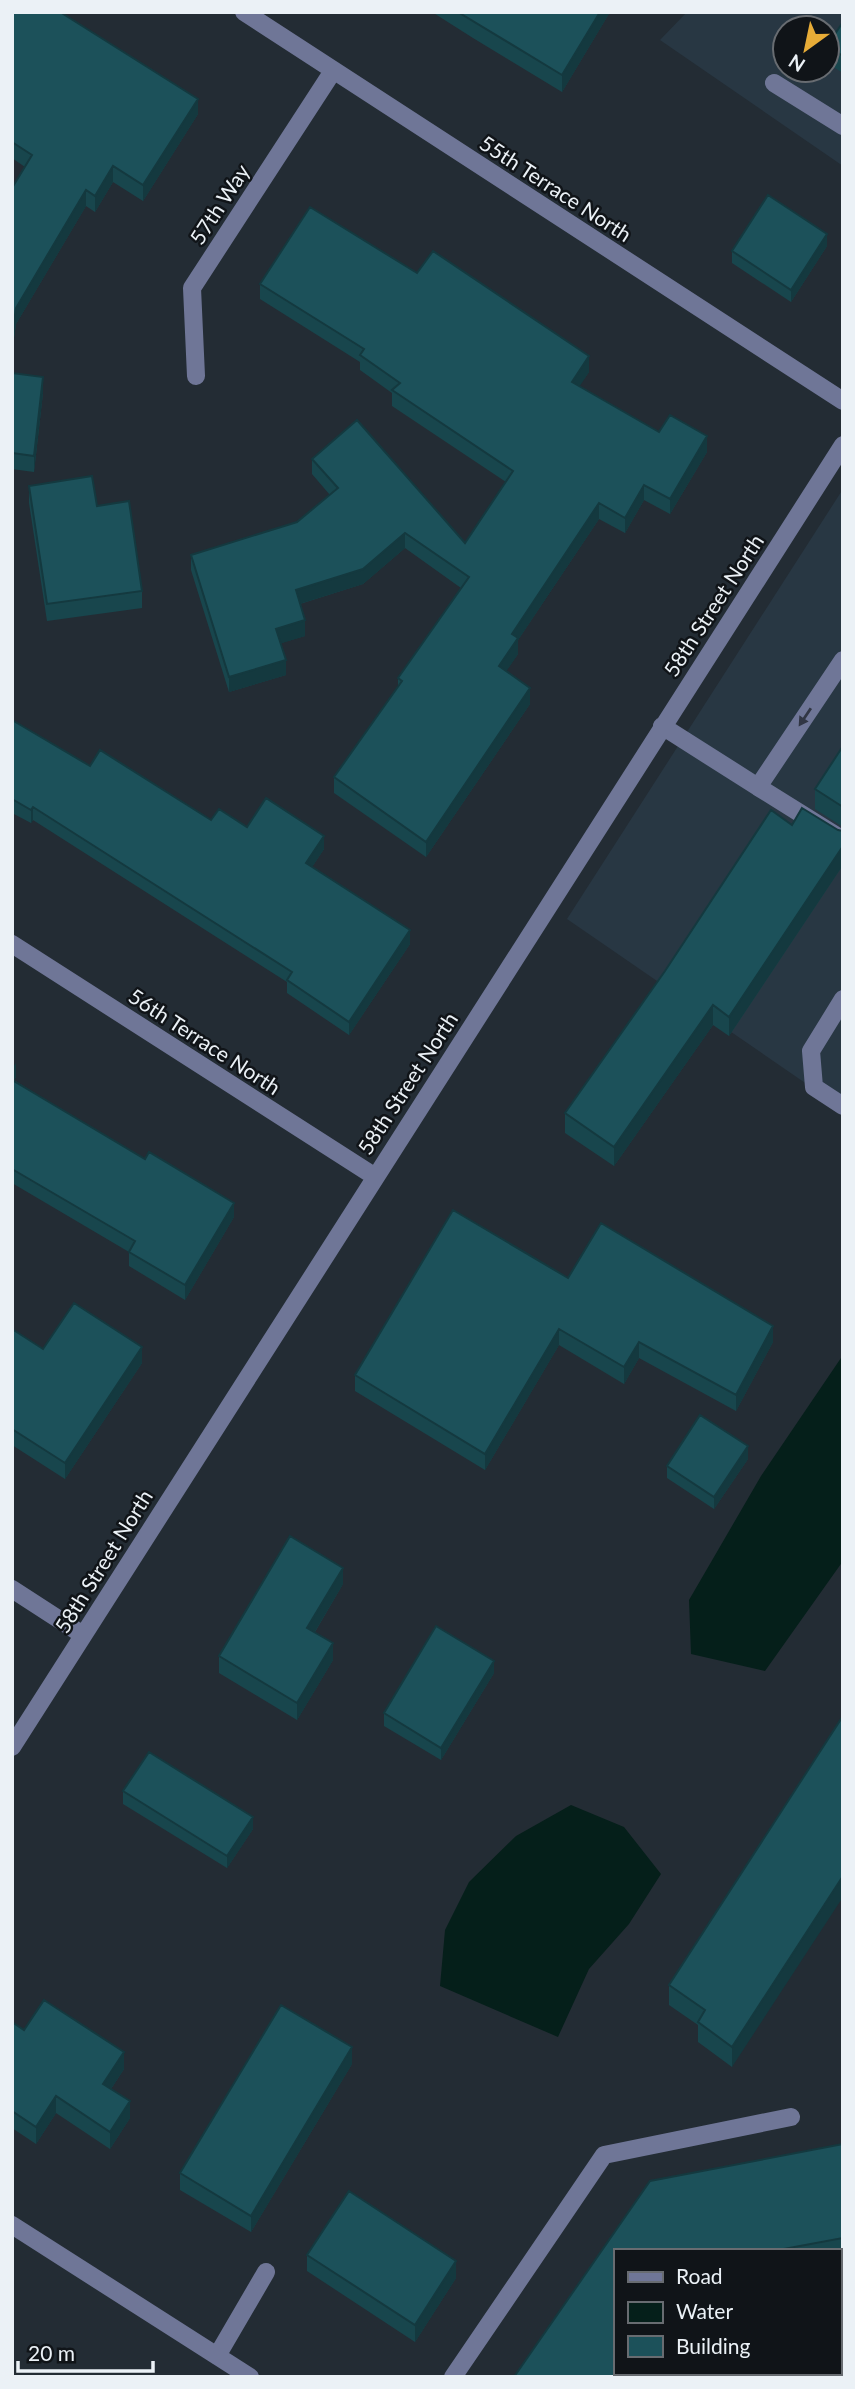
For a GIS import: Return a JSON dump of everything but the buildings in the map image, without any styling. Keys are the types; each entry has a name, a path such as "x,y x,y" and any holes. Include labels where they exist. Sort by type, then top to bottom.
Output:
{"street":[{"name":"55th Terrace North","path":"244,12 843,401"},
{"name":"57th Way","path":"196,376 192,288 333,71"},
{"path":"776,84 843,127"},
{"name":"58th Street North","path":"12,1747 843,445"},
{"path":"758,787 843,660"},
{"path":"662,726 843,840"},
{"name":"56th Terrace North","path":"12,944 374,1176"},
{"path":"843,999 811,1051 814,1087 843,1106"},
{"path":"12,1589 83,1635"},
{"path":"453,2377 604,2155 791,2117"},
{"path":"12,2225 250,2377"},
{"path":"217,2356 266,2272"}],"shaded area":[{"path":"687,12 843,12 843,166 660,40"},
{"path":"843,489 843,1109 567,919"}],"water":[{"path":"843,1355 843,1561 765,1671 691,1654 689,1600 761,1476"},
{"path":"571,1805 624,1827 661,1874 629,1924 589,1969 558,2037 440,1986 445,1930 469,1882 516,1836"}]}
